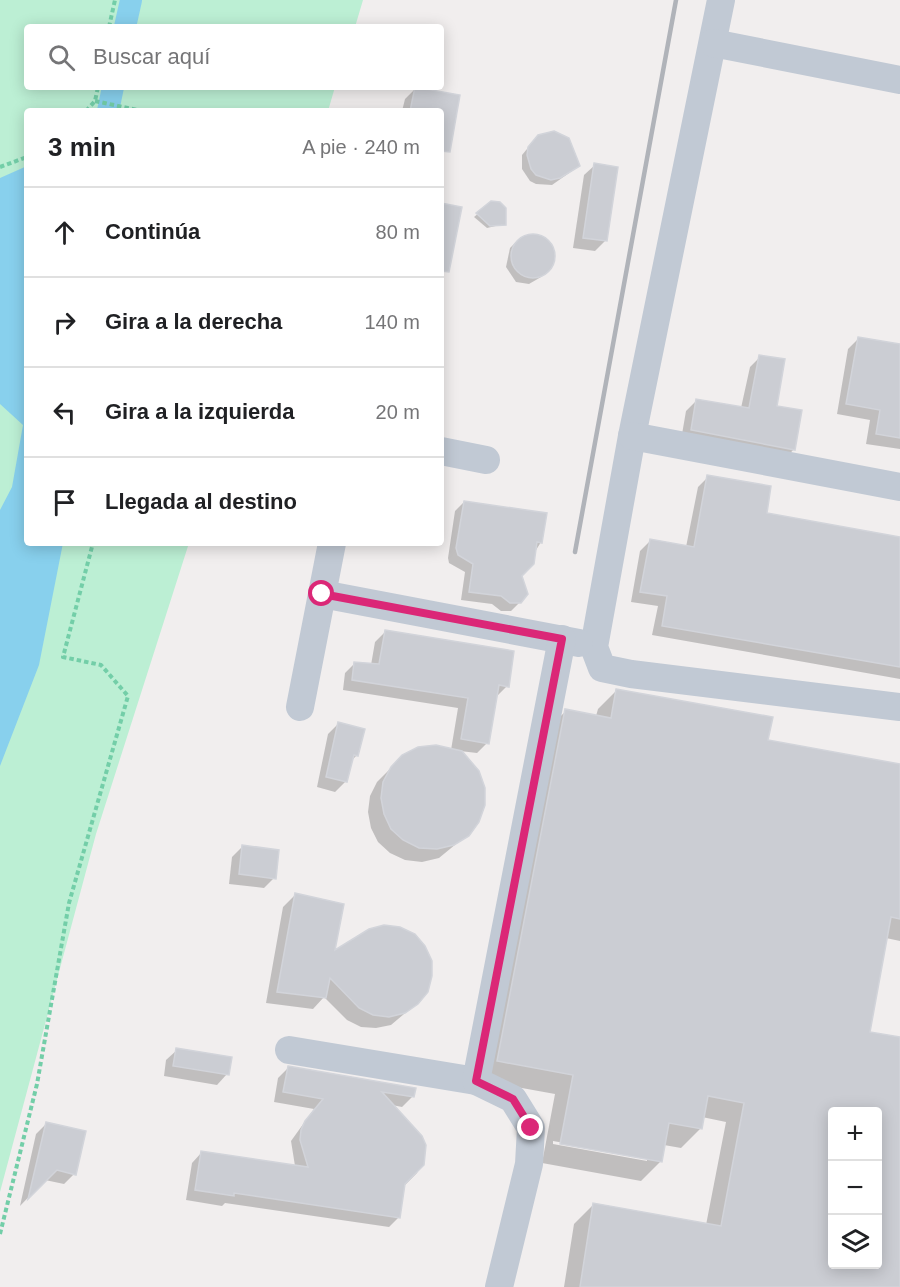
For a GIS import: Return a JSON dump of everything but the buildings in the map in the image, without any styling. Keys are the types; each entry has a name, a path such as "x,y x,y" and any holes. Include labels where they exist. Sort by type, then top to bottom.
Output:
{"lane":[{"path":"721,0 632,436 594,647 602,668 631,674 900,707"},
{"path":"713,43 900,80"},
{"path":"632,436 900,487"},
{"path":"444,452 486,460"},
{"path":"300,707 331,546"},
{"path":"322,594 594,647"},
{"path":"476,1081 562,639"},
{"path":"289,1050 476,1081 513,1099 531,1128 529,1164 499,1287"}],"path":[{"path":"111,24 115,0"},
{"path":"89,108 96,101 98,90"},
{"path":"96,101 134,108"},
{"path":"0,167 24,158"},
{"path":"0,1234 37,1084 69,903 128,696 101,664 63,657 92,546"}],"green space":[{"path":"0,0 363,0 356,24 24,24 24,90 334,90 329,108 24,108 24,546 188,546 96,834 0,1192"}],"water":[{"path":"24,167 24,546 62,546 39,665 0,766 0,510 12,487 23,425 0,404 0,178"}],"waterway":[{"path":"126,24 131,0"},
{"path":"109,108 112,90"}],"railway":[{"path":"575,552 676,0"}],"route":[{"path":"322,594 562,639 476,1081 513,1099 531,1128"}]}
